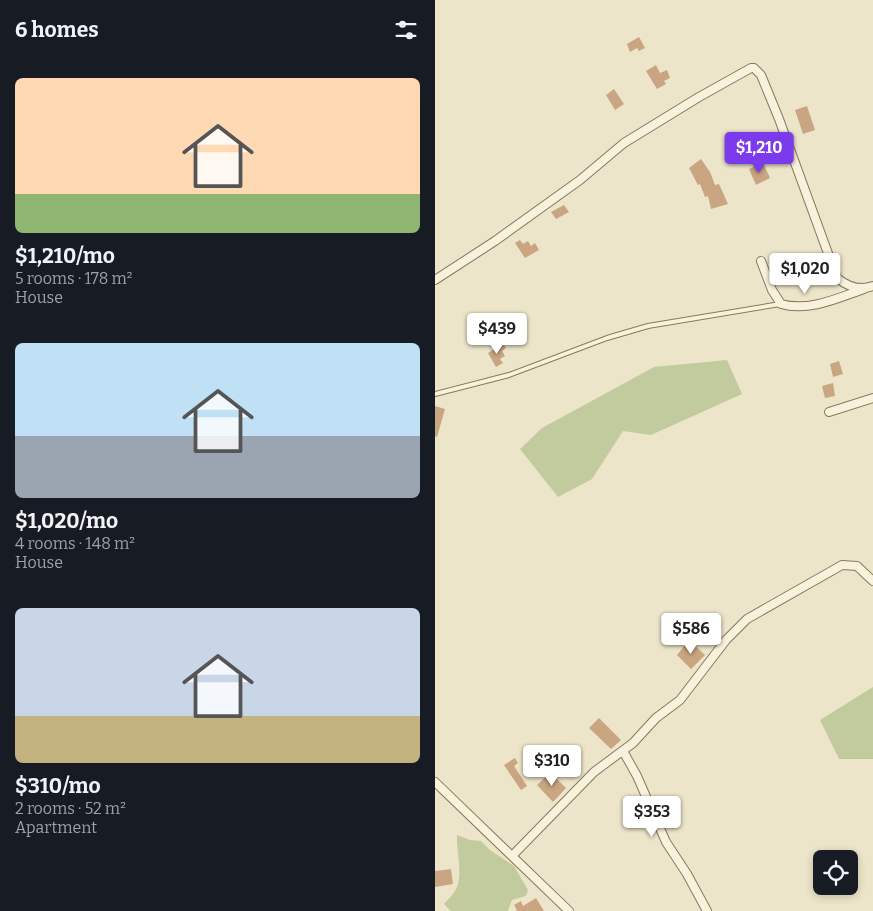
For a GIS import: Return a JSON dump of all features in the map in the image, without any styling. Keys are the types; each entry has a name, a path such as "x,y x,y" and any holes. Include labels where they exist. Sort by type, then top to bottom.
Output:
{"street":[{"path":"435,280 495,241 580,180 624,143 699,97 754,68 761,75 779,119 837,278 851,286 869,287"},
{"path":"761,260 772,290 781,304 800,307 810,306 869,287"},
{"path":"829,412 873,398"},
{"path":"512,856 594,772 633,743 657,718 680,700 727,640 747,618 842,565 857,566 873,581"},
{"path":"623,751 637,776 666,842 687,874 707,911"},
{"path":"435,782 569,911"}],"lane":[{"path":"435,394 509,375 607,338 648,326 781,304"}],"green space":[{"path":"727,360 742,394 651,435 623,431 592,479 558,497 520,449 542,428 654,367"},
{"path":"873,687 873,759 839,759 820,720"},
{"path":"457,835 470,840 481,841 490,850 514,866 528,890 526,896 512,900 508,911 451,911 444,904 458,885"}],"building":[{"path":"639,37 645,48 639,51 637,48 630,52 627,44"},
{"path":"656,65 660,73 667,70 670,78 664,81 666,84 657,89 646,71"},
{"path":"614,89 624,104 615,110 606,95"},
{"path":"807,106 815,130 803,134 795,110"},
{"path":"701,159 710,172 715,185 719,184 728,204 711,209 708,196 705,197 700,184 698,185 689,168"},
{"path":"763,163 770,178 756,185 749,169"},
{"path":"564,205 569,212 556,219 551,212"},
{"path":"520,240 523,244 528,241 531,246 535,243 539,250 525,258 515,243"},
{"path":"504,320 510,320 510,325 516,325 515,331 520,331 520,339 504,338"},
{"path":"503,344 506,348 502,351 505,356 500,359 503,363 496,367 488,353"},
{"path":"839,361 843,374 833,377 830,364"},
{"path":"833,383 835,396 825,398 822,386"},
{"path":"435,406 445,409 437,437 435,436"},
{"path":"689,640 705,655 691,669 677,655"},
{"path":"599,718 621,740 611,749 589,728"},
{"path":"515,758 518,763 514,766 527,786 521,790 504,765"},
{"path":"549,774 552,778 554,776 566,788 553,802 537,785"},
{"path":"451,869 453,884 435,887 435,871"},
{"path":"536,898 544,911 515,911 517,910 514,905 521,901 523,906"}]}
